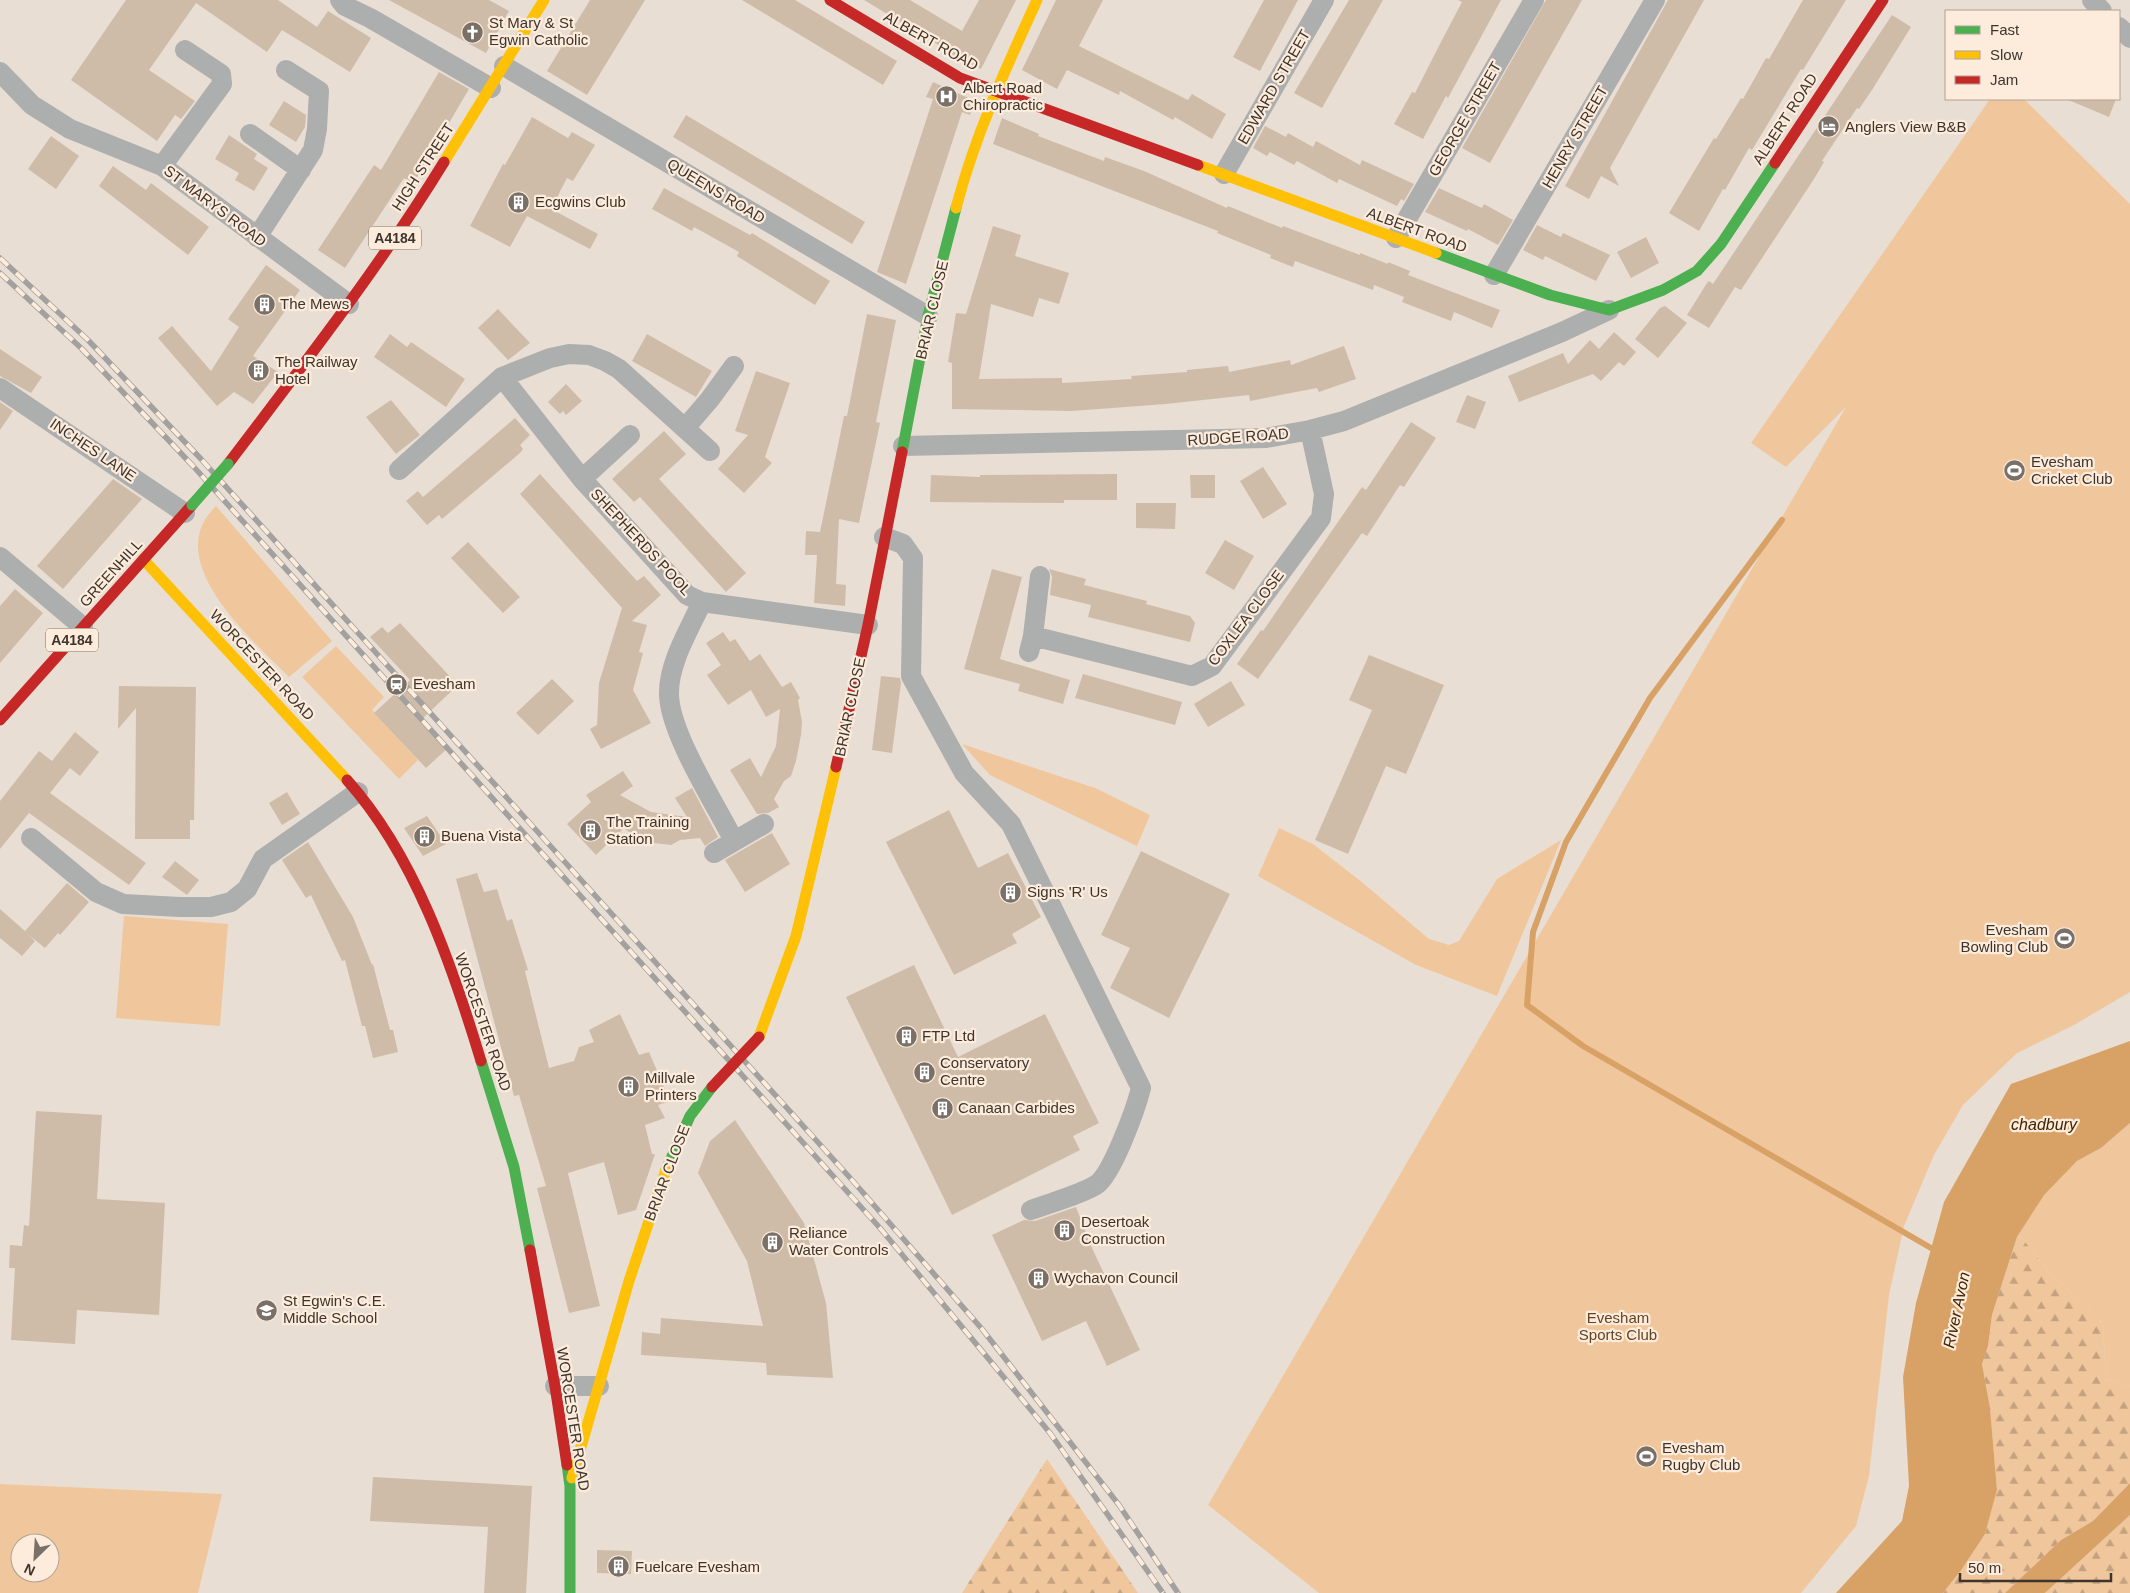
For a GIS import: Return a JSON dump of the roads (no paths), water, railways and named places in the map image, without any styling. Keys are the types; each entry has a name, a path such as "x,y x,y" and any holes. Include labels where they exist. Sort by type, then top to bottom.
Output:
{"street":[{"path":"340,0 345,6 370,18 491,88"},
{"name":"HIGH STREET","path":"188,509 228,464 349,304 416,208 544,0"},
{"name":"ALBERT ROAD","path":"830,0 920,56 960,78 1494,275 1580,304 1610,310 1663,290 1697,271 1721,244 1883,0"},
{"name":"BRIAR CLOSE","path":"570,1486 631,1269 683,1125 712,1087 759,1037 796,936 868,625 928,316 963,181 995,91 1037,0"},
{"name":"EDWARD STREET","path":"1224,174 1324,0"},
{"name":"GEORGE STREET","path":"1396,238 1534,0"},
{"name":"HENRY STREET","path":"1494,275 1655,0"},
{"path":"2092,0 2101,10"},
{"path":"2120,28 2130,38"},
{"path":"162,166 222,84 221,74 186,50"},
{"name":"QUEENS ROAD","path":"504,66 928,316"},
{"path":"257,237 302,170 312,150 317,129 319,91 286,70"},
{"name":"ST MARYS ROAD","path":"0,72 32,105 70,129 162,166 349,304"},
{"path":"250,134 302,170"},
{"name":"RUDGE ROAD","path":"904,446 1266,438 1310,430 1344,420 1562,332 1610,310"},
{"path":"399,470 502,377 550,358 569,354 589,355 605,360 619,369 686,426 710,451"},
{"path":"686,426 710,399 734,366"},
{"name":"SHEPHERDS POOL","path":"502,377 582,480 687,595 702,602 868,625"},
{"name":"INCHES LANE","path":"0,388 188,509"},
{"name":"COXLEA CLOSE","path":"1040,576 1031,644 1192,676 1212,666 1321,518 1324,494 1310,430"},
{"name":"SHEPHERDS POOL","path":"582,480 630,435"},
{"name":"GREENHILL","path":"0,720 43,674 188,509"},
{"path":"884,537 903,544 913,558 911,676 964,773 1011,824 1141,1088 1137,1106 1107,1173 1102,1179 1097,1184 1031,1210"},
{"path":"0,557 83,627"},
{"name":"WORCESTER ROAD","path":"143,559 358,792 384,828 414,882 449,965 480,1054 514,1167 555,1386 570,1486 570,1593"},
{"name":"SHEPHERDS POOL","path":"702,602 675,663 669,695 674,726 734,841"},
{"path":"31,838 96,892 109,899 123,904 211,907 231,902 246,888 263,859 358,792"},
{"path":"714,853 764,824"},
{"path":"555,1386 599,1386"}],"water":[{"name":"chadbury","path":"2130,1041 2130,1123 2101,1148 2077,1161 2044,1195 2017,1237 1992,1315 1988,1346 1982,1364 1990,1408 1997,1490 1985,1534 1962,1569 1943,1593 1836,1593 1902,1521 1909,1486 1903,1377 1916,1303 1944,1202 2011,1084"},
{"path":"2130,1483 2130,1515 2045,1593 2005,1593 2061,1540 2093,1521"}],"waterway":[{"path":"1782,520 1650,698 1566,842 1533,932 1527,1005 1583,1046 1931,1248"}],"railway":[{"path":"0,258 88,340 201,459 852,1180 982,1329 1119,1505 1178,1593"},
{"path":"0,273 81,348 193,466 880,1228 1050,1433 1163,1593"}],"place":[{"name":"St Mary & St Egwin Catholic","path":"473,32"},
{"name":"Albert Road Chiropractic","path":"947,97"},
{"name":"Anglers View B&B","path":"1829,127"},
{"name":"Ecgwins Club","path":"519,202"},
{"name":"The Mews","path":"264,304"},
{"name":"The Railway Hotel","path":"259,371"},
{"name":"Evesham Cricket Club","path":"2015,471"},
{"name":"Evesham","path":"397,684"},
{"name":"The Training Station","path":"590,831"},
{"name":"Buena Vista","path":"425,836"},
{"name":"Signs 'R' Us","path":"1011,892"},
{"name":"Evesham Bowling Club","path":"2064,939"},
{"name":"FTP Ltd","path":"906,1036"},
{"name":"Conservatory Centre","path":"924,1072"},
{"name":"Millvale Printers","path":"629,1087"},
{"name":"Canaan Carbides","path":"942,1108"},
{"name":"Desertoak Construction","path":"1065,1231"},
{"name":"Reliance Water Controls","path":"773,1242"},
{"name":"Wychavon Council","path":"1038,1278"},
{"name":"St Egwin's C.E. Middle School","path":"267,1310"},
{"name":"Evesham Rugby Club","path":"1646,1457"},
{"name":"Fuelcare Evesham","path":"619,1567"}],"water label":[{"name":"River Avon","path":"1956,1310"}],"park label":[{"name":"Evesham Sports Club","path":"1618,1326"}]}
